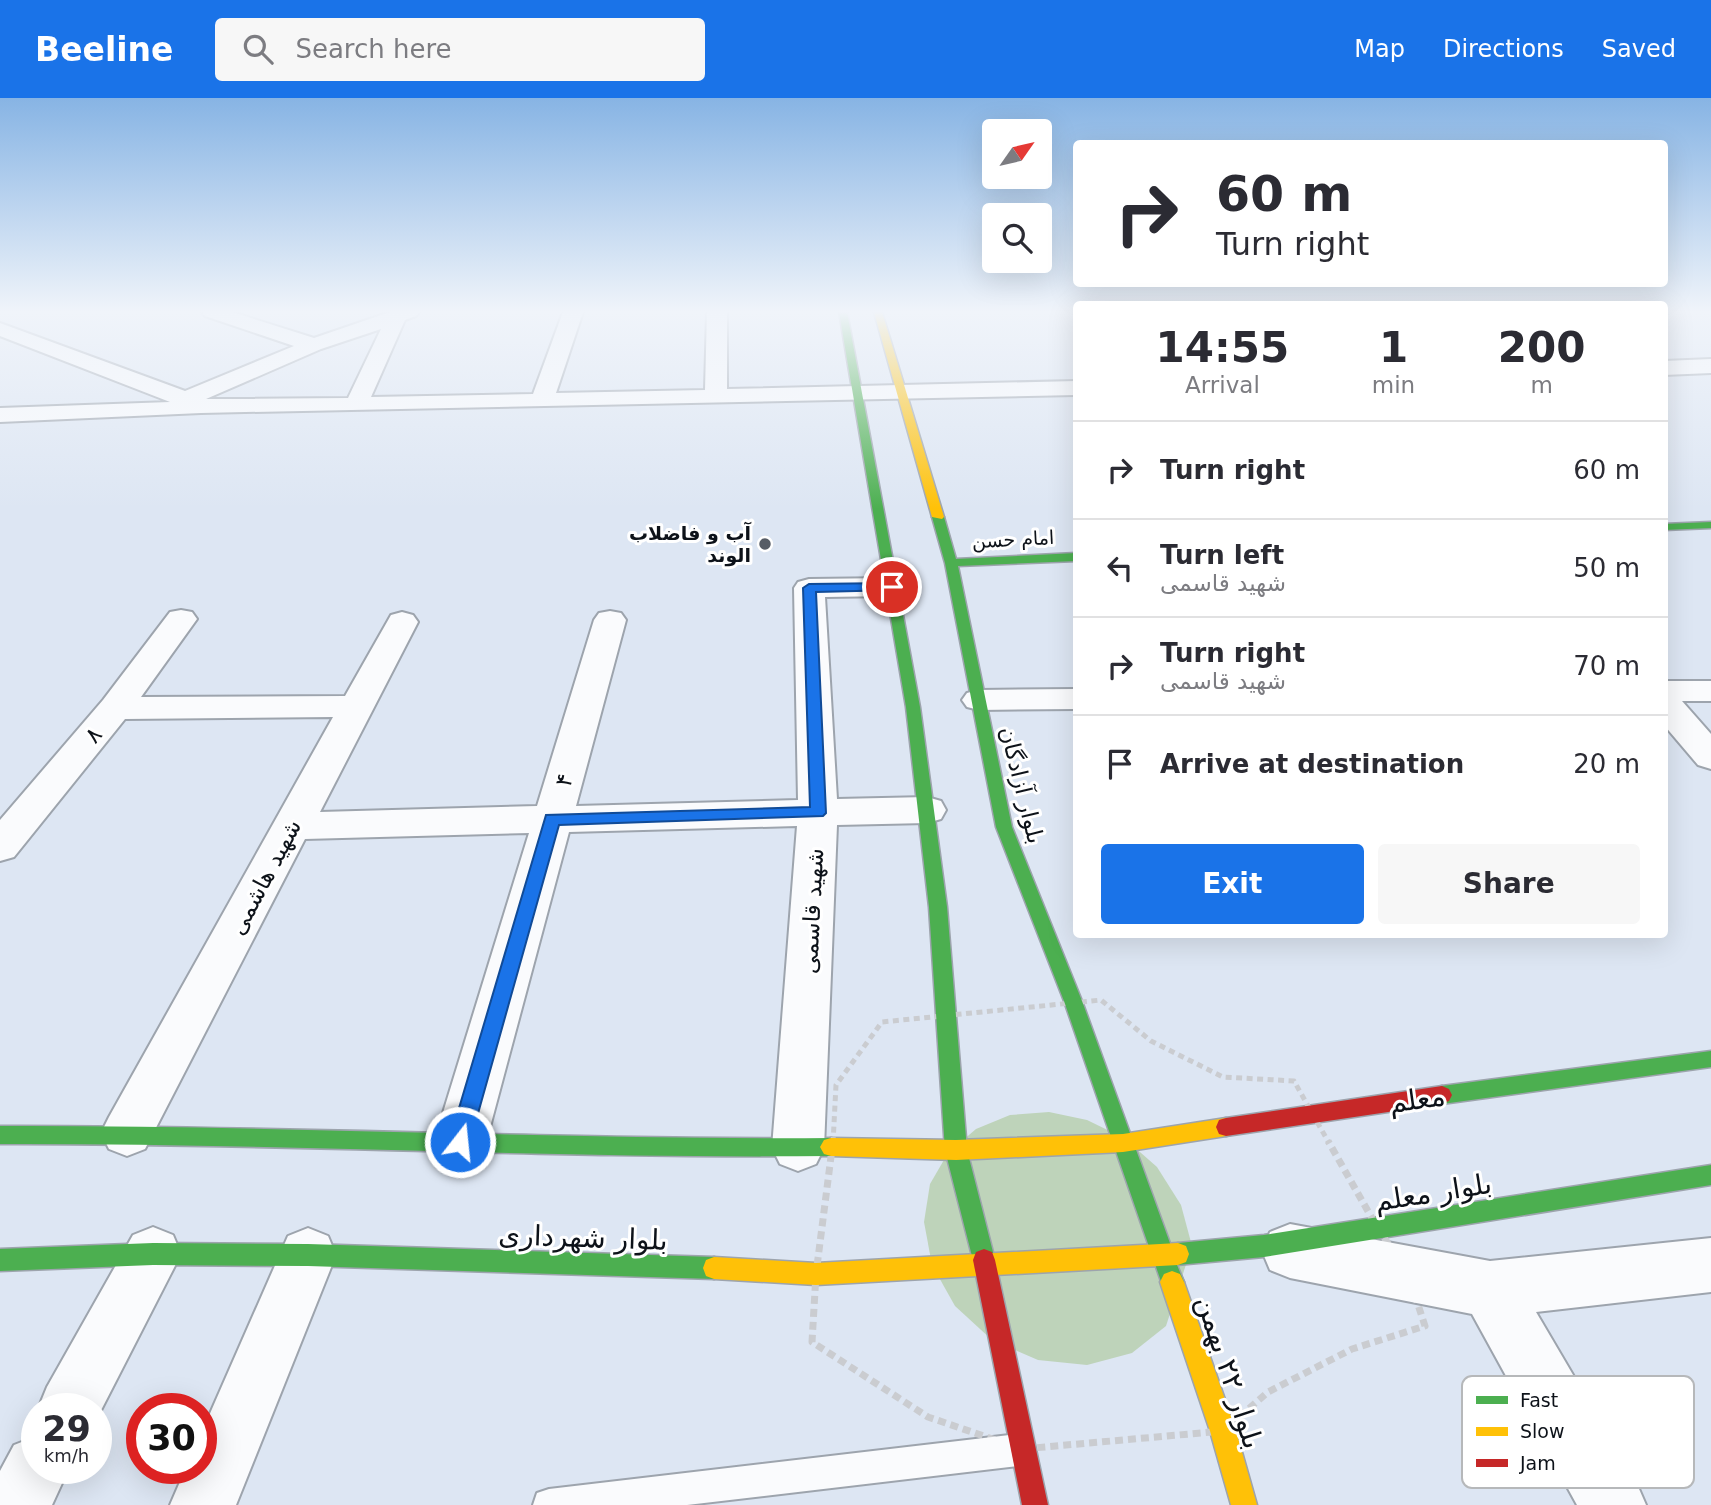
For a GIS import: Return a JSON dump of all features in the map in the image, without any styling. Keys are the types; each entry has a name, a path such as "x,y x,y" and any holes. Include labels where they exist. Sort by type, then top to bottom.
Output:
{"street":[{"path":"130,378 198,403 249,378"},
{"path":"356,405 370,378"},
{"path":"544,394 550,378"},
{"path":"716,378 716,390"},
{"path":"853,378 901,627 927,810 938,907 956,1150 985,1265 1035,1505"},
{"name":"بلوار آزادگان","path":"897,378 951,563 1004,827 1073,1001 1163,1255"},
{"path":"0,415 198,403 356,405 1073,388"},
{"path":"1668,527 1711,525"},
{"name":"امام حسن","path":"951,563 1073,557"},
{"name":"شهید قاسمی","path":"798,1148 818,813 809,588 892,587"},
{"name":"۸","path":"4,837 115,708 181,619"},
{"name":"۴","path":"460,1142 610,620"},
{"name":"شهید هاشمی","path":"127,1133 402,622"},
{"path":"1668,691 1711,691"},
{"path":"979,700 1073,699"},
{"path":"115,708 357,706"},
{"path":"1668,707 1711,757"},
{"path":"292,826 927,810"},
{"name":"معلم","path":"1123,1143 1313,1113 1711,1059"},
{"path":"0,1135 127,1133 720,1149 956,1150 1123,1143"},
{"name":"بلوار معلم","path":"1163,1255 1264,1246 1711,1175"},
{"path":"1264,1246 1490,1289 1711,1265"},
{"path":"78,1393 153,1254"},
{"name":"بلوار شهرداری","path":"0,1259 153,1254 308,1255 781,1270 817,1274 1163,1255"},
{"path":"203,1505 308,1255"},
{"name":"بلوار ۲۲ بهمن","path":"1163,1255 1223,1431 1244,1505"},
{"path":"1490,1289 1540,1376"},
{"path":"17,1505 28,1484"},
{"path":"1603,1488 1613,1505"}],"lane":[{"path":"549,1505 1022,1449"}],"green space":[{"path":"1049,1112 1087,1120 1124,1138 1157,1167 1181,1205 1192,1246 1166,1326 1132,1353 1087,1365 1038,1360 992,1340 955,1306 932,1265 924,1222 930,1184 948,1153 976,1129 1010,1115"}],"traffic: fast":[{"path":"855,378 913,707 938,907 956,1150 984,1260"},
{"path":"938,517 951,563 1004,827 1073,1001 1172,1282"},
{"path":"1668,527 1711,525"},
{"path":"951,563 1073,557"},
{"path":"1442,1095 1711,1059"},
{"path":"0,1135 208,1136 623,1147 831,1147"},
{"path":"1178,1254 1264,1246 1711,1175"},
{"path":"0,1260 153,1254 308,1255 714,1268"}],"traffic: slow":[{"path":"897,378 938,517"},
{"path":"831,1147 956,1150 1123,1143 1226,1127"},
{"path":"714,1268 816,1274 1178,1254"},
{"path":"1172,1282 1223,1431 1244,1505"}],"traffic: jam":[{"path":"1226,1127 1442,1095"},
{"path":"984,1260 1035,1505"}],"place":[{"name":"آب و فاضلاب الوند","path":"765,544"}],"route":[{"path":"460,1142 552,819 818,813 809,588 892,587"}]}
